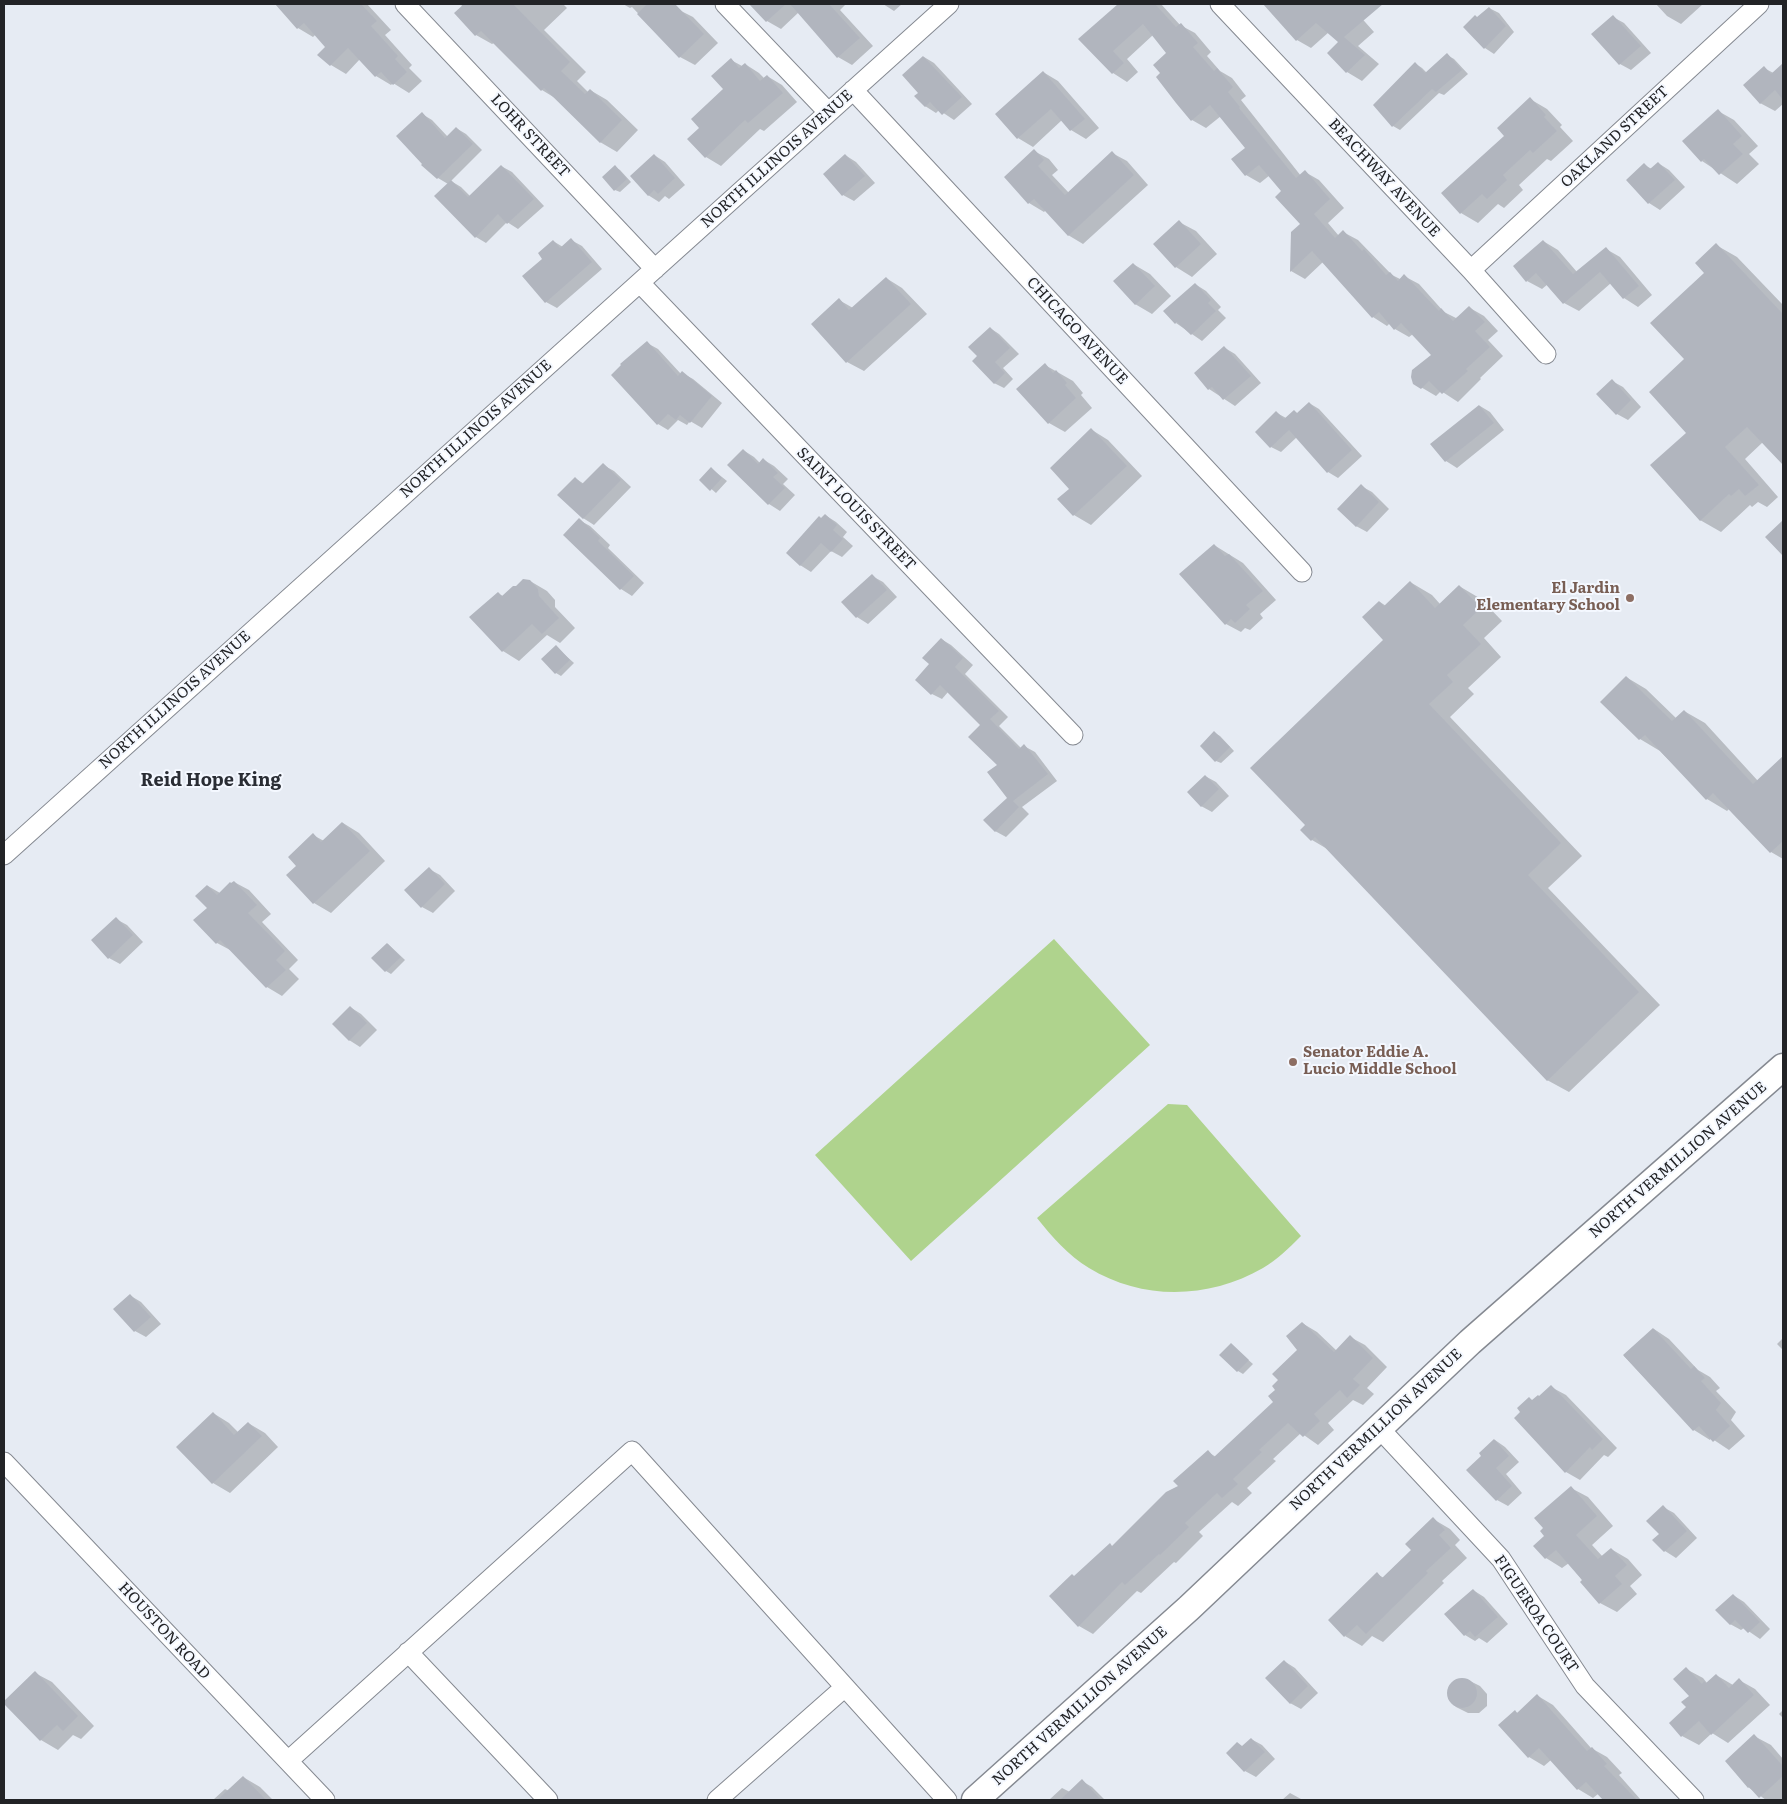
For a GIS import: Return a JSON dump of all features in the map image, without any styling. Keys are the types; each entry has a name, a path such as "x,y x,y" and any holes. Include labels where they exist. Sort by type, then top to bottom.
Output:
{"street":[{"name":"LOHR STREET","path":"405,4 655,269"},
{"path":"726,4 828,112"},
{"name":"NORTH ILLINOIS AVENUE","path":"4,855 949,4"},
{"name":"BEACHWAY AVENUE","path":"1220,4 1471,270 1546,354"},
{"name":"OAKLAND STREET","path":"1471,270 1759,4"},
{"name":"CHICAGO AVENUE","path":"853,90 1302,572"},
{"name":"SAINT LOUIS STREET","path":"640,282 1073,735"},
{"name":"NORTH VERMILLION AVENUE","path":"975,1800 1189,1608 1478,1335 1783,1067"},
{"name":"FIGUEROA COURT","path":"1378,1428 1501,1559 1585,1686 1694,1800"},
{"path":"288,1761 632,1451 947,1800"},
{"name":"HOUSTON ROAD","path":"4,1462 324,1800"},
{"path":"408,1652 548,1800"},
{"path":"717,1800 845,1687"}],"green space":[{"path":"1054,939 1150,1045 911,1261 815,1155"},
{"path":"1168,1104 1187,1105 1301,1236 1278,1258 1263,1268 1221,1286 1176,1292 1154,1291 1110,1279 1081,1263 1048,1232 1037,1218"}],"building":[{"path":"275,4 361,4 377,21 371,26 398,56 395,59 407,72 393,85 381,72 375,77 348,48 330,66 317,55 325,47 304,23 297,29"},
{"path":"464,4 513,4 570,62 561,71 585,94 590,89 622,120 600,143 544,88 541,91 481,31 475,36 454,13"},
{"path":"647,4 675,4 704,34 679,58 637,14"},
{"path":"749,4 786,4 766,22"},
{"path":"790,4 829,4 860,38 837,58"},
{"path":"1118,4 1155,4 1176,27 1181,23 1198,43 1193,47 1214,71 1217,68 1233,87 1228,92 1239,108 1296,178 1305,170 1330,199 1314,214 1335,238 1343,230 1362,251 1364,249 1386,275 1390,272 1398,281 1404,274 1439,311 1441,308 1453,321 1469,306 1485,322 1475,331 1490,347 1466,369 1468,371 1442,394 1429,381 1421,389 1413,384 1412,370 1431,355 1401,323 1394,330 1379,312 1372,318 1312,251 1290,272 1291,232 1300,224 1275,197 1281,191 1259,165 1245,176 1231,159 1245,148 1210,105 1191,121 1176,103 1156,77 1160,73 1153,65 1166,53 1143,24 1113,51 1124,63 1112,74 1078,39"},
{"path":"1263,4 1383,4 1344,37 1365,55 1346,73 1327,53 1338,42 1316,23 1296,41"},
{"path":"1489,7 1506,26 1484,49 1463,27 1475,15 1477,17"},
{"path":"1613,15 1641,46 1619,65 1591,34"},
{"path":"1447,53 1462,70 1436,92 1432,89 1392,127 1373,105 1415,62 1425,73"},
{"path":"923,56 962,97 942,115 930,102 925,107 914,96 918,93 902,75"},
{"path":"731,58 739,68 745,63 760,81 767,75 783,93 748,123 745,120 705,158 687,139 699,128 691,119 723,89 711,76"},
{"path":"1783,63 1783,100 1775,90 1760,104 1743,85 1764,66 1771,74"},
{"path":"1043,71 1085,119 1070,131 1051,109 1017,139 995,114"},
{"path":"1530,97 1557,131 1533,153 1530,150 1503,175 1507,180 1487,199 1482,194 1460,214 1441,193 1504,136 1497,128"},
{"path":"1718,109 1742,136 1733,144 1743,154 1719,175 1704,159 1701,162 1682,141"},
{"path":"422,112 445,138 456,127 473,144 437,179 421,165 396,136"},
{"path":"1034,149 1044,160 1038,166 1065,195 1112,151 1134,175 1068,236 1034,199 1028,204 1004,177"},
{"path":"654,154 675,178 658,194 654,190 648,196 630,176"},
{"path":"845,154 865,176 842,196 823,174"},
{"path":"1658,162 1675,180 1648,204 1626,180 1644,163 1650,169"},
{"path":"501,165 534,199 507,224 498,214 475,238 434,196 451,180 468,197"},
{"path":"615,165 627,179 614,191 602,177"},
{"path":"1179,220 1201,244 1175,268 1153,244"},
{"path":"571,238 592,262 545,303 522,276 542,259 538,253 553,240 560,248"},
{"path":"1543,240 1573,274 1606,247 1639,286 1623,299 1600,272 1563,304 1536,273 1526,282 1513,266"},
{"path":"1716,243 1783,314 1783,465 1747,427 1725,447 1759,485 1745,496 1739,489 1731,496 1729,494 1700,521 1650,465 1686,433 1649,392 1684,359 1650,323 1704,273 1695,263"},
{"path":"1133,263 1155,286 1135,305 1113,281"},
{"path":"886,277 911,304 846,363 811,324 839,298 849,310"},
{"path":"1195,283 1211,300 1208,303 1216,311 1191,335 1177,322 1175,324 1163,311"},
{"path":"990,327 1010,348 995,362 1005,373 994,384 972,361 977,356 968,347"},
{"path":"647,341 678,376 682,371 712,396 690,423 680,415 676,420 668,414 657,425 611,375 620,364"},
{"path":"1224,346 1251,376 1223,400 1212,387 1208,390 1194,373"},
{"path":"1045,363 1053,373 1056,370 1076,398 1048,424 1016,389"},
{"path":"1612,379 1631,400 1616,415 1596,394"},
{"path":"1309,402 1352,450 1327,473 1289,430 1270,448 1255,432 1276,411 1284,419 1294,410 1297,413"},
{"path":"1479,405 1494,423 1445,462 1430,444"},
{"path":"1091,428 1127,466 1073,516 1057,499 1069,489 1050,468"},
{"path":"743,449 758,464 763,458 778,473 773,477 785,488 768,505 727,465"},
{"path":"603,463 621,480 583,519 557,495 575,477 582,484"},
{"path":"711,467 722,478 710,491 699,480"},
{"path":"1361,484 1379,502 1356,527 1337,509"},
{"path":"825,514 837,525 833,530 843,539 831,552 821,543 800,566 786,553 819,516 821,518"},
{"path":"579,518 600,538 598,541 634,576 620,590 563,535"},
{"path":"1783,520 1783,556 1765,537"},
{"path":"1214,544 1225,556 1229,554 1263,591 1246,605 1250,609 1235,623 1231,619 1225,625 1179,574"},
{"path":"872,574 887,590 856,618 841,602"},
{"path":"523,579 530,580 538,589 539,596 559,618 542,634 532,624 502,652 469,617 498,592 502,596"},
{"path":"1410,581 1435,608 1459,585 1481,608 1463,625 1481,644 1447,675 1453,682 1429,704 1561,843 1528,875 1639,992 1547,1081 1315,837 1311,841 1300,830 1305,825 1250,768 1383,640 1362,617 1379,601 1384,606"},
{"path":"941,638 963,658 955,667 999,711 990,719 1019,749 1024,744 1048,774 1013,801 1019,807 995,832 983,820 1007,798 987,772 997,765 968,737 980,725 940,685 931,695 915,680 929,664 922,658"},
{"path":"556,645 570,660 555,674 541,659"},
{"path":"1626,676 1672,721 1684,710 1753,784 1783,756 1783,841 1770,853 1713,793 1706,800 1645,735 1639,740 1600,702"},
{"path":"1214,731 1230,747 1215,762 1200,746"},
{"path":"1205,775 1219,789 1201,807 1187,792"},
{"path":"342,822 370,851 313,904 286,875 296,866 288,857 313,833 321,842"},
{"path":"429,867 445,884 421,908 404,890"},
{"path":"234,881 257,905 248,913 285,951 276,960 286,970 266,988 220,940 216,944 193,920 207,908 195,896 207,885 217,895 230,882"},
{"path":"116,917 133,935 108,959 91,940"},
{"path":"387,943 401,957 385,972 371,958"},
{"path":"350,1006 367,1023 349,1041 332,1024"},
{"path":"130,1294 151,1317 134,1332 113,1309"},
{"path":"1302,1322 1334,1352 1350,1335 1373,1358 1353,1379 1360,1385 1347,1398 1340,1390 1314,1414 1320,1421 1303,1437 1288,1423 1259,1450 1262,1452 1233,1479 1238,1484 1222,1498 1217,1493 1185,1523 1189,1527 1160,1555 1125,1585 1122,1582 1078,1627 1049,1596 1072,1574 1074,1576 1110,1543 1112,1546 1166,1492 1178,1486 1173,1481 1208,1450 1214,1457 1273,1402 1268,1396 1275,1390 1272,1386 1278,1380 1272,1374 1297,1350 1286,1336"},
{"path":"1653,1328 1691,1369 1694,1366 1705,1378 1701,1381 1721,1403 1716,1410 1730,1426 1713,1442 1699,1426 1693,1431 1623,1355"},
{"path":"1231,1343 1249,1360 1237,1372 1219,1355"},
{"path":"1551,1385 1603,1439 1592,1450 1590,1447 1565,1473 1514,1418 1520,1412 1517,1408 1529,1397 1532,1400"},
{"path":"213,1412 234,1435 248,1422 262,1436 212,1484 176,1447"},
{"path":"1494,1439 1509,1456 1496,1468 1512,1486 1496,1501 1466,1470 1481,1456 1479,1453"},
{"path":"1571,1486 1597,1516 1576,1535 1598,1559 1611,1548 1627,1565 1615,1576 1622,1584 1599,1604 1580,1582 1582,1580 1556,1550 1545,1559 1533,1546 1544,1536 1540,1531 1543,1528 1534,1518"},
{"path":"1663,1505 1687,1531 1664,1552 1652,1540 1659,1534 1646,1521"},
{"path":"1433,1517 1445,1530 1439,1535 1451,1548 1426,1571 1428,1573 1366,1634 1357,1625 1344,1637 1328,1620 1377,1572 1382,1578 1411,1550 1405,1544"},
{"path":"1473,1589 1498,1617 1475,1637 1470,1631 1464,1636 1444,1614"},
{"path":"1733,1594 1760,1622 1748,1633 1735,1620 1730,1625 1715,1610"},
{"path":"1284,1660 1308,1686 1290,1704 1265,1678"},
{"path":"1686,1667 1702,1684 1704,1681 1706,1683 1716,1674 1729,1688 1739,1678 1754,1695 1711,1735 1699,1721 1681,1737 1669,1723 1686,1707 1681,1702 1689,1696 1673,1679"},
{"path":"35,1671 78,1716 63,1731 57,1725 40,1741 4,1704 4,1701"},
{"path":"1462,1678 1473,1682 1477,1693 1473,1704 1462,1708 1451,1704 1447,1693 1451,1682"},
{"path":"1537,1694 1587,1751 1592,1747 1607,1764 1604,1766 1637,1800 1603,1800 1586,1782 1577,1790 1539,1748 1528,1758 1498,1725 1515,1710 1517,1713"},
{"path":"1754,1734 1783,1766 1783,1776 1759,1798 1725,1761"},
{"path":"1251,1738 1265,1752 1244,1772 1226,1753 1237,1742 1242,1746"},
{"path":"243,1776 266,1800 217,1800"},
{"path":"1082,1779 1101,1800 1060,1800"}],"place":[{"name":"El Jardin Elementary School","path":"1630,598"},
{"name":"Senator Eddie A. Lucio Middle School","path":"1293,1062"}],"district":[{"name":"Reid Hope King","path":"211,781"}]}
